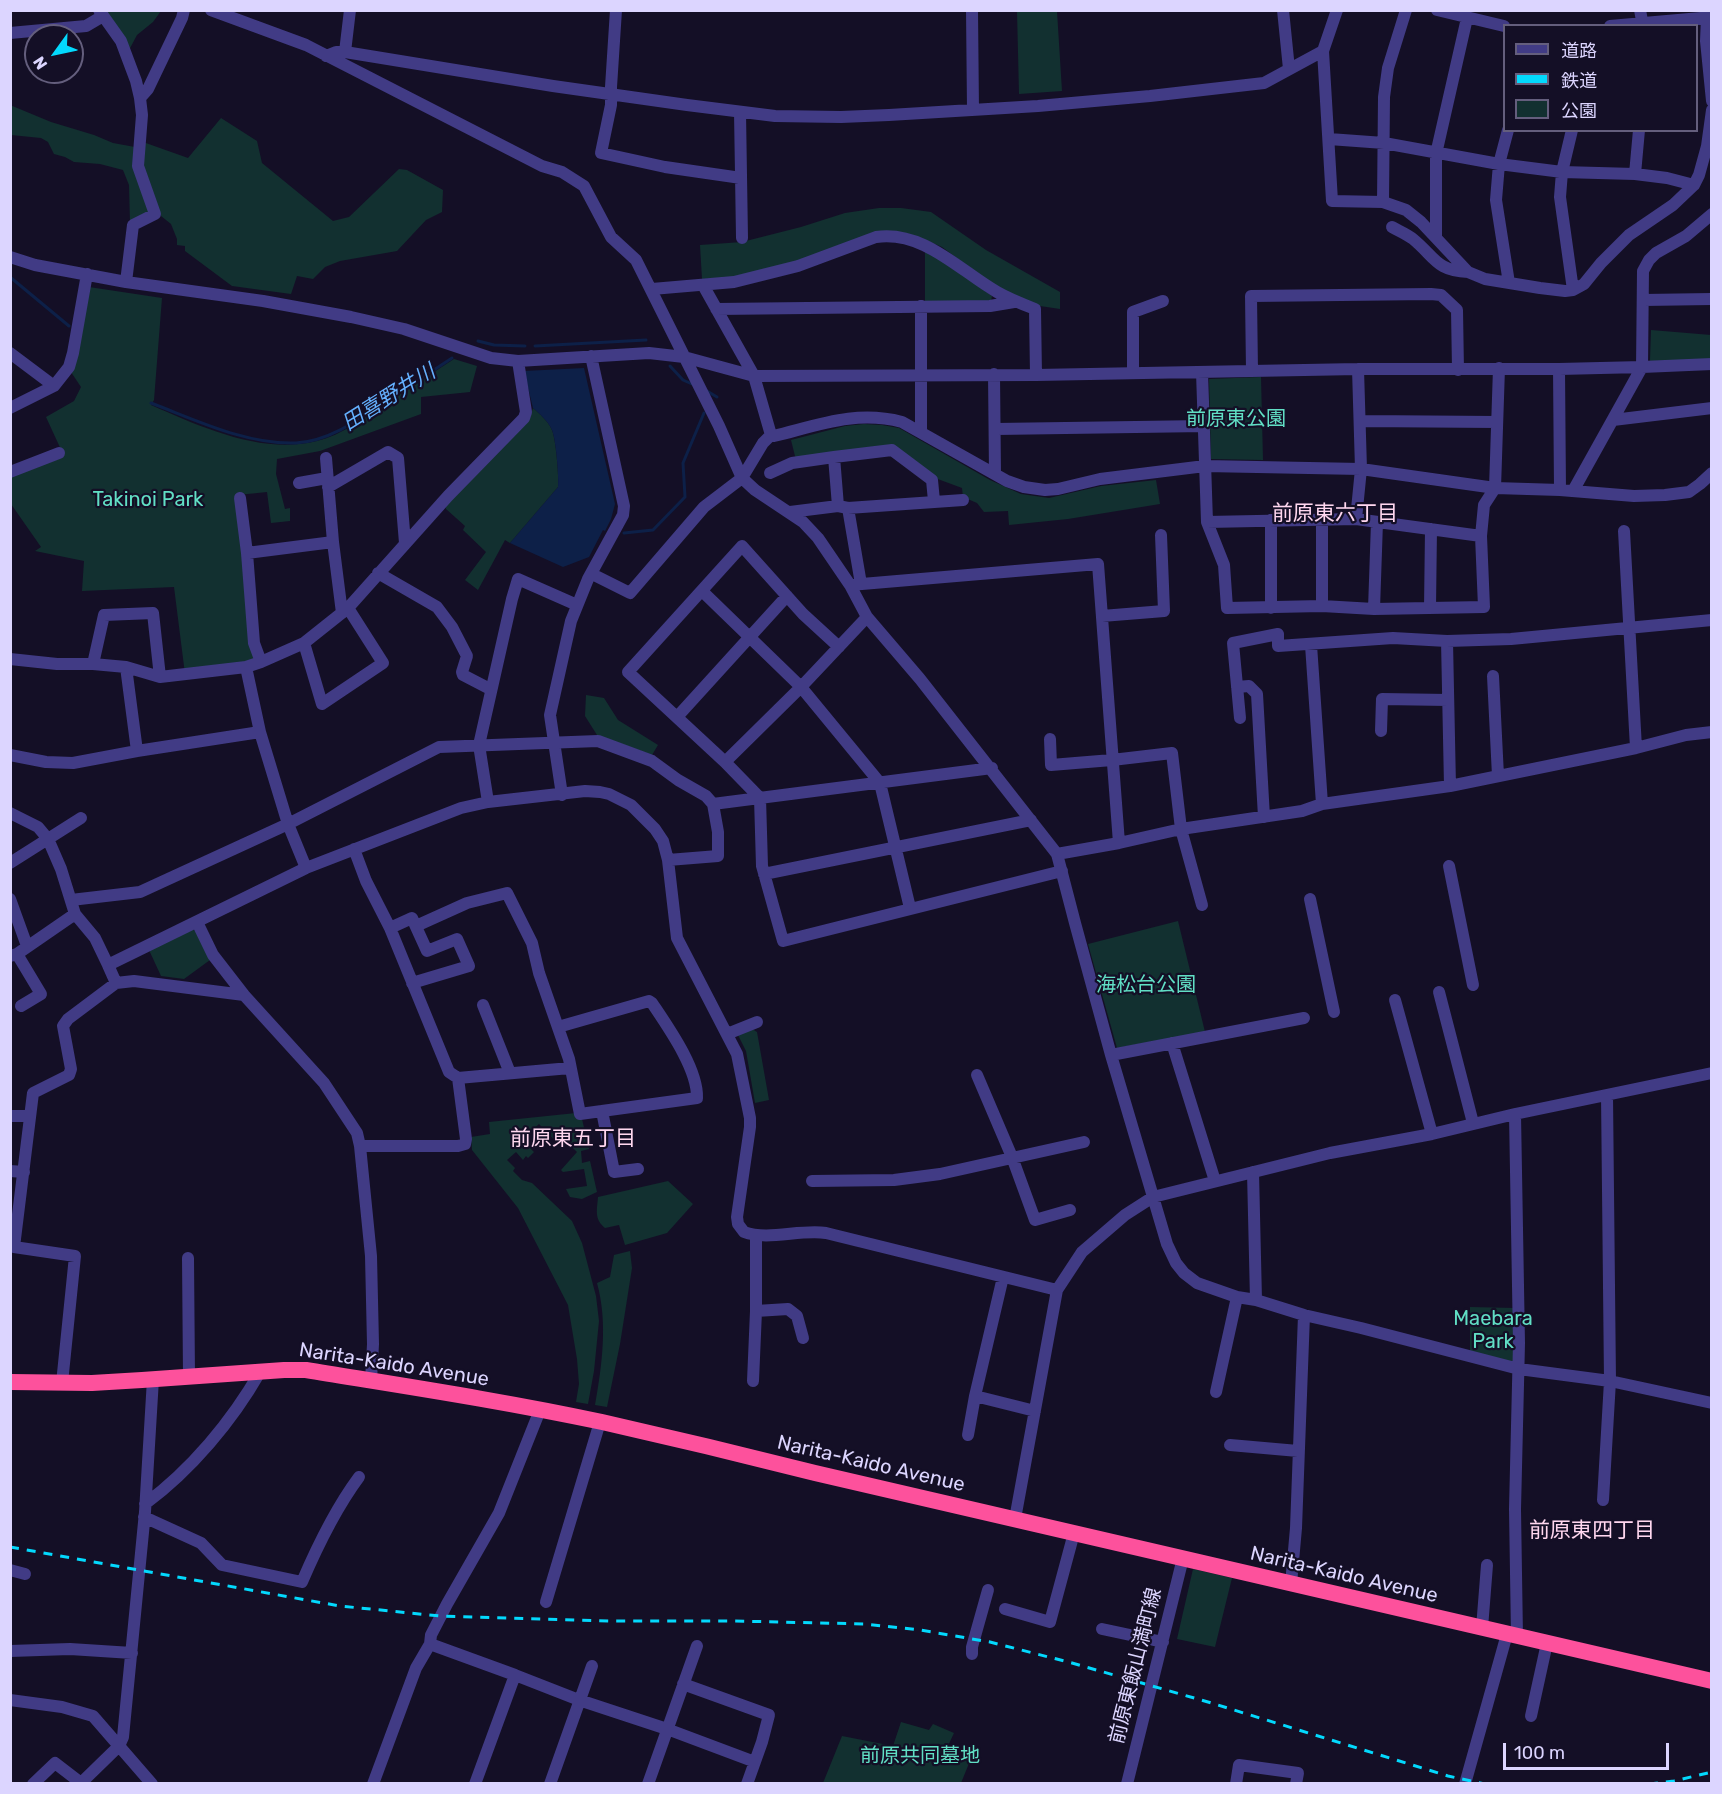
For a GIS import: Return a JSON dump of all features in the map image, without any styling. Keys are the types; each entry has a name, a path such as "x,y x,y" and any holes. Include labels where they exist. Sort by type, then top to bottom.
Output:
{"highway":[{"name":"Narita-Kaido Avenue","path":"10,1382 62,1383 306,1370 540,1410 600,1422 1712,1681"}],"street":[{"path":"141,98 148,89 184,10"},
{"path":"211,10 306,45 542,166 562,172 584,186 610,237 636,261 652,289 742,478 755,490 803,522 856,585"},
{"path":"345,51 350,10"},
{"path":"616,10 611,105 601,153 665,167 741,178"},
{"path":"972,10 973,110"},
{"path":"1283,10 1289,69"},
{"path":"1337,10 1323,51 1332,201 1383,202 1406,210 1421,222 1468,272"},
{"path":"1383,202 1384,97 1388,68 1406,10"},
{"path":"1437,10 1472,16 1503,26"},
{"path":"10,33 86,26 101,13 120,42 141,98 138,166 155,214 133,225 126,282"},
{"path":"1621,24 1708,15"},
{"path":"1708,15 1712,35"},
{"path":"1708,15 1706,41 1712,100"},
{"path":"1436,237 1436,154 1472,16"},
{"path":"326,56 345,51 553,86 740,112 774,116 841,117 1038,106 1264,83 1323,51"},
{"path":"1392,227 1412,239 1442,267 1468,272 1485,279 1566,291 1573,290 1584,284 1629,235 1673,205 1694,185 1707,146 1712,110"},
{"path":"740,112 742,238"},
{"path":"1507,132 1499,164 1496,200 1509,283"},
{"path":"1572,132 1562,172 1560,197 1573,290"},
{"path":"1635,174 1639,132"},
{"path":"1329,139 1384,143 1436,154 1562,172 1635,174 1667,178 1694,185"},
{"path":"1573,491 1642,367 1643,271 1656,253 1686,236 1712,214"},
{"path":"652,289 734,282 798,266 876,237 911,240 940,252 1014,302 1035,309 1036,375"},
{"path":"10,257 35,265 126,282 263,301 351,317 404,329 491,358 518,361 649,353 684,357 754,376 1559,369 1712,364"},
{"path":"10,408 54,386 69,367 87,274"},
{"path":"703,285 754,376 771,435"},
{"path":"1252,371 1251,296 1431,294 1441,295 1457,310 1458,369"},
{"path":"1643,300 1712,298"},
{"path":"1133,373 1133,312 1163,301"},
{"path":"716,309 990,306 1014,302"},
{"path":"921,306 921,432"},
{"path":"10,353 54,386"},
{"path":"561,795 550,716 571,621 577,604 623,515 624,507 591,356"},
{"path":"10,658 57,664 93,664 126,668 160,677 246,667 304,643 345,610 524,417 526,412 518,361"},
{"path":"1202,372 1207,522 1224,565 1227,608 1322,606 1374,609 1484,607 1481,536 1484,505 1495,488 1499,368"},
{"path":"1356,519 1361,469 1358,369"},
{"path":"1559,369 1560,490"},
{"path":"994,374 995,474"},
{"path":"1613,420 1712,408"},
{"path":"592,574 630,593 704,507 742,478 763,443 771,435 841,419 865,416 885,417 902,422 995,474 1024,487 1044,490 1100,479 1205,466 1361,469 1495,488 1634,496 1689,492 1712,473"},
{"path":"1361,421 1497,422"},
{"path":"996,429 1205,426"},
{"path":"770,473 792,464 892,450 932,480 934,501"},
{"path":"299,483 328,483 388,452 398,458 405,543"},
{"path":"10,472 59,453"},
{"path":"834,457 856,585 867,617 992,768 1057,854 1111,1055 1167,1244 1176,1263 1184,1273 1197,1283 1237,1297 1519,1369 1610,1381 1712,1404"},
{"path":"304,643 322,704 383,663 345,610 333,542 326,458"},
{"path":"240,498 254,643 261,662"},
{"path":"790,512 963,500"},
{"path":"1207,522 1356,519 1481,536"},
{"path":"1271,520 1271,608"},
{"path":"1322,520 1322,606"},
{"path":"1374,609 1377,522"},
{"path":"1430,608 1431,529"},
{"path":"1624,531 1636,748"},
{"path":"1102,616 1164,612 1161,535"},
{"path":"247,553 333,542"},
{"path":"838,647 803,614 742,546 628,672 725,762 760,798 762,866 783,941 1062,871"},
{"path":"856,585 1098,564 1119,843"},
{"path":"378,573 437,607 452,627 467,657 463,675 490,689"},
{"path":"488,802 479,745 490,689 518,579 577,604"},
{"path":"702,591 801,687 880,783 910,908"},
{"path":"677,717 787,596"},
{"path":"93,664 104,615 153,613 160,677"},
{"path":"725,762 801,687 867,617"},
{"path":"1240,718 1233,643 1278,634 1278,646 1393,638 1447,641 1510,639 1712,620"},
{"path":"1447,641 1450,786"},
{"path":"1311,645 1322,804"},
{"path":"246,667 260,732 288,824 306,868"},
{"path":"126,668 137,751"},
{"path":"1493,676 1498,776"},
{"path":"1237,687 1250,686 1257,694 1264,817"},
{"path":"1382,732 1382,699 1448,700"},
{"path":"10,755 46,762 73,763 260,732"},
{"path":"1057,854 1181,830 1302,811 1322,804 1450,786 1636,748 1686,735 1712,732"},
{"path":"1050,740 1051,765 1172,753 1181,830 1202,905"},
{"path":"70,900 140,892 288,824 439,747 598,741 652,761 678,780 706,796 713,804 718,832 718,856 668,860"},
{"path":"713,804 992,768"},
{"path":"108,964 306,868 461,808 488,802 585,791 609,794 631,804 656,829 663,841 668,860 677,938 737,1054 750,1119 737,1217 738,1224 744,1232 756,1235 825,1233 1057,1290"},
{"path":"10,813 38,827 48,838 61,869 75,914 95,938 116,983"},
{"path":"10,863 81,818"},
{"path":"764,874 1031,819"},
{"path":"354,849 366,881 390,927 449,1072 458,1078 570,1068"},
{"path":"1449,866 1473,985"},
{"path":"416,926 467,903 507,893 532,943 539,973 568,1059 580,1114 697,1098 697,1090 685,1057 668,1027 649,1001 558,1027"},
{"path":"10,899 18,952 40,994 21,1006"},
{"path":"1310,899 1334,1012"},
{"path":"18,952 75,914"},
{"path":"390,927 412,918 427,951 457,939 469,966 412,983"},
{"path":"198,922 213,955 244,995 324,1083 357,1133 371,1256 373,1344 371,1381"},
{"path":"62,1383 75,1256 15,1247 15,1203 24,1172 33,1093 69,1074 71,1069 63,1026 68,1019 116,983 134,981 244,995"},
{"path":"1439,992 1473,1124"},
{"path":"1395,1000 1432,1134"},
{"path":"483,1005 510,1073"},
{"path":"1111,1055 1304,1018"},
{"path":"727,1034 757,1022"},
{"path":"1172,1043 1215,1182"},
{"path":"1015,1519 1057,1290 1082,1252 1125,1215 1153,1197 1330,1154 1712,1073"},
{"path":"977,1075 1012,1157 1035,1220 1070,1210"},
{"path":"360,1146 458,1146 465,1144 458,1078"},
{"path":"1603,1500 1610,1381 1607,1095"},
{"path":"602,1110 614,1172 638,1168"},
{"path":"1465,1784 1512,1635 1519,1369 1515,1114"},
{"path":"10,1116 30,1116"},
{"path":"812,1181 894,1180 940,1174 1084,1142"},
{"path":"10,1171 24,1172"},
{"path":"1253,1172 1256,1300"},
{"path":"753,1381 756,1235"},
{"path":"188,1258 189,1376"},
{"path":"968,1435 1003,1277"},
{"path":"1216,1392 1237,1297"},
{"path":"756,1311 789,1309 797,1316 802,1338"},
{"path":"1291,1584 1296,1528 1304,1315"},
{"path":"145,1504 160,1493 215,1438 260,1372"},
{"path":"33,1784 55,1763 81,1783 119,1746 123,1737 144,1517 153,1379"},
{"path":"975,1396 1035,1411"},
{"path":"373,1784 416,1668 430,1644 431,1635 440,1616 499,1513 540,1410"},
{"path":"546,1602 600,1422"},
{"path":"1230,1444 1298,1451"},
{"path":"144,1517 201,1543 222,1565 302,1582 348,1492 359,1477"},
{"path":"1005,1609 1050,1622 1074,1533"},
{"name":"前原東飯山満町線","path":"1127,1784 1183,1558"},
{"path":"1482,1628 1487,1564"},
{"path":"10,1570 25,1574"},
{"path":"972,1654 988,1590"},
{"path":"1102,1629 1162,1642"},
{"path":"1531,1716 1547,1643"},
{"path":"430,1644 755,1762"},
{"path":"648,1784 697,1646"},
{"path":"10,1651 70,1649 132,1653"},
{"path":"550,1784 591,1666"},
{"path":"475,1784 516,1675"},
{"path":"683,1684 770,1715 747,1784"},
{"path":"10,1700 62,1707 93,1716 152,1784"},
{"path":"1236,1784 1239,1765 1298,1773 1296,1784"}],"green space":[{"path":"103,11 161,11 153,22 137,35 128,52"},
{"path":"1017,11 1057,11 1062,91 1019,94"},
{"path":"10,105 113,143 135,147 151,212 130,222 129,185 123,170 100,164 74,162 54,154 48,142 41,138 11,135"},
{"path":"221,118 257,141 262,163 333,221 349,217 399,169 407,170 443,190 442,212 426,220 397,251 340,261 325,267 313,279 297,276 291,294 232,286 185,251 185,246 177,245 171,224 161,216 142,165 143,142 188,158"},
{"path":"879,208 931,212 986,250 1060,292 1060,309 1040,306 997,288 942,247 928,241 885,232 797,262 733,278 702,279 700,245 742,242 845,213"},
{"path":"925,251 939,257 992,296 991,301 925,302"},
{"name":"Takinoi Park","path":"89,287 162,298 154,400 151,405 211,430 253,442 296,444 326,438 361,420 454,359 477,366 470,392 421,397 421,414 320,451 277,459 276,474 285,509 290,508 290,521 271,523 267,492 238,495 255,664 185,674 174,587 82,591 84,561 35,551 41,547 11,504 10,476 63,454 46,417 74,401 81,387 71,372"},
{"path":"1651,330 1711,335 1711,360 1651,363"},
{"name":"前原東公園","path":"1261,377 1263,460 1211,459 1209,379"},
{"path":"533,408 552,430 557,458 558,487 510,543 505,540 478,590 465,580 486,552 463,530 465,526 446,509 445,505 530,417"},
{"path":"864,424 899,428 990,480 1021,494 1049,498 1101,486 1156,480 1160,504 1068,519 1009,525 1008,511 984,512 977,503 963,497 962,488 935,478 897,449 796,460 791,440 845,426"},
{"path":"586,695 604,698 618,720 658,745 652,755 597,735 585,716"},
{"name":"海松台公園","path":"1178,921 1205,1032 1117,1048 1088,944"},
{"path":"191,929 196,931 210,960 184,979 161,976 149,950"},
{"path":"752,1029 757,1032 769,1100 755,1103 746,1051 738,1035"},
{"path":"576,1113 582,1119 589,1149 581,1151 582,1163 590,1161 597,1192 582,1199 570,1197 566,1189 587,1186 584,1169 563,1172 561,1170 577,1152 564,1139 558,1144 539,1124 522,1140 534,1152 523,1160 516,1152 507,1160 522,1180 532,1183 572,1221 582,1243 596,1296 599,1321 588,1404 576,1402 579,1384 577,1359 568,1305 518,1208 472,1150 471,1137 490,1134 489,1122"},
{"path":"668,1181 693,1204 667,1233 625,1245 619,1225 605,1228 599,1221 598,1197"},
{"path":"630,1251 632,1268 607,1407 595,1405 602,1359 603,1329 597,1283 610,1277 614,1255"},
{"name":"Maebara Park","path":"1470,1307 1515,1308 1517,1364 1470,1353"},
{"path":"1193,1569 1232,1578 1215,1647 1177,1639"},
{"name":"前原共同墓地","path":"901,1722 929,1730 933,1724 954,1733 947,1748 970,1761 961,1783 823,1783 842,1736 893,1746"}],"water":[{"path":"584,368 615,504 611,519 589,557 563,567 510,543 558,487 557,458 552,430 533,408 524,371"}],"waterway":[{"name":"田喜野井川","path":"10,277 69,326"},
{"name":"田喜野井川","path":"535,346 646,340"},
{"name":"田喜野井川","path":"478,341 494,345 525,346"},
{"name":"田喜野井川","path":"151,403 240,436 278,443 296,443 322,438 346,427 452,358"},
{"name":"田喜野井川","path":"670,366 683,380 692,384"},
{"name":"田喜野井川","path":"707,391 717,397"},
{"path":"624,533 653,530 685,497 683,463 704,413"}],"railway":[{"path":"10,1547 340,1606 440,1616 865,1624 920,1630 990,1642 1072,1663 1448,1776 1485,1784"},
{"path":"1649,1784 1712,1772"}],"district":[{"name":"前原東六丁目","path":"1335,514"},
{"name":"前原東五丁目","path":"573,1139"},
{"name":"前原東四丁目","path":"1592,1531"}]}
